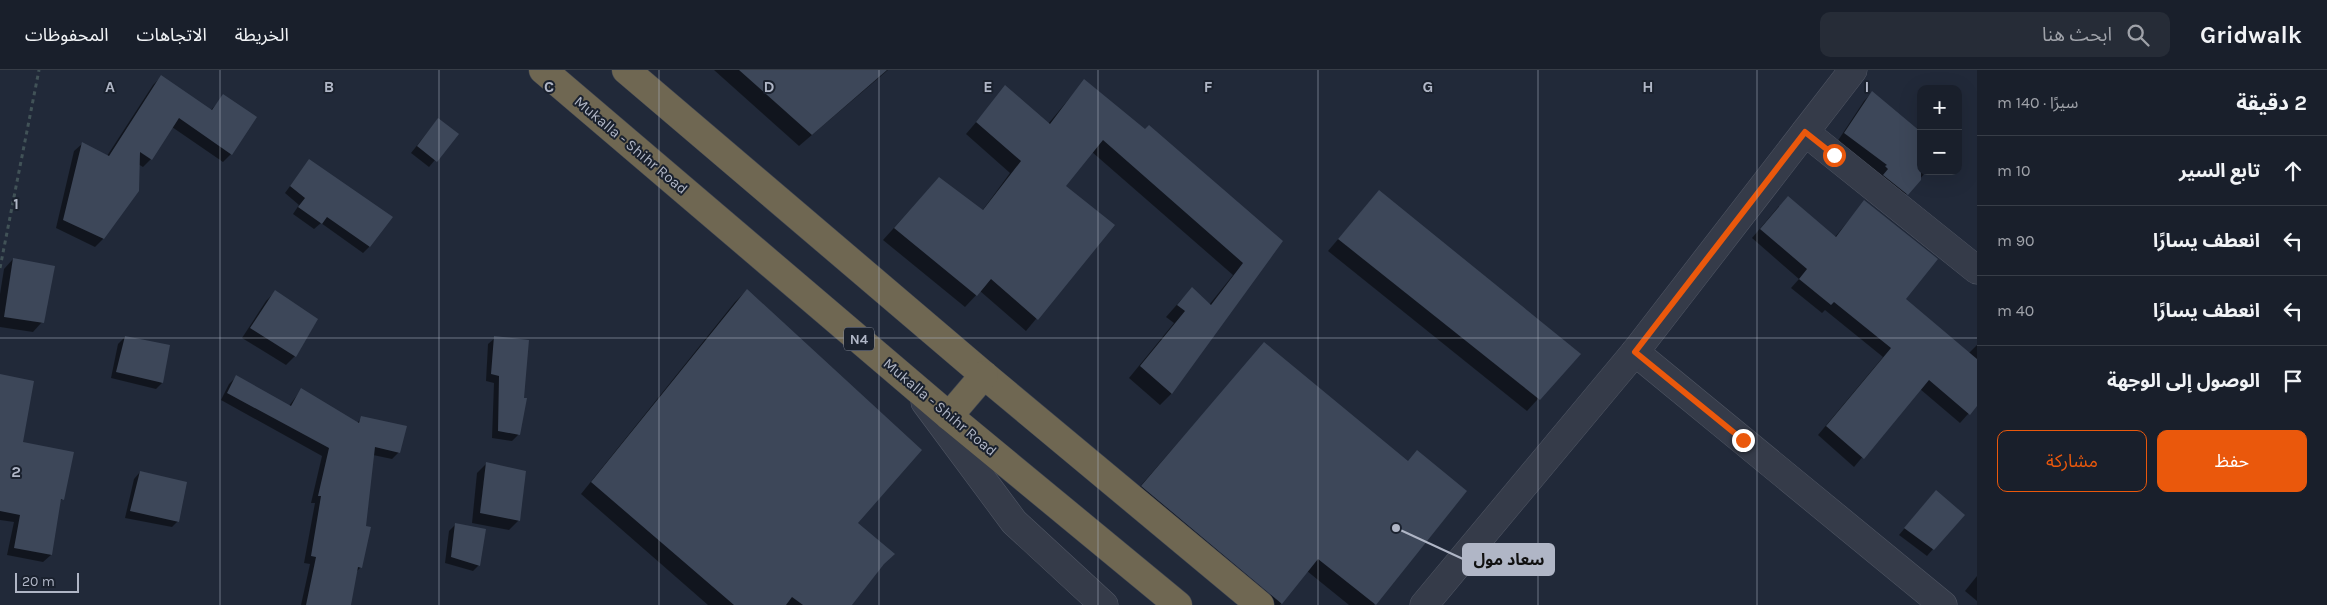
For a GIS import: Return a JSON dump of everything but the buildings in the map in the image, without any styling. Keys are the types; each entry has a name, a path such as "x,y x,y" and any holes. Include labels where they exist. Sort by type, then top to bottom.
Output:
{"highway":[{"name":"Mukalla - Shihr Road","path":"543,70 949,416 1178,605"},
{"path":"626,70 984,375 1260,605"},
{"path":"949,416 984,375"}],"street":[{"path":"1424,605 1635,352 1853,70"},
{"path":"1805,132 1977,270"},
{"path":"1635,352 1943,605"},
{"path":"912,384 1014,522 1104,605"}],"path":[{"path":"0,268 39,70"}],"place":[{"name":"سعاد مول","path":"1396,528"}],"route":[{"path":"1743,440 1635,352 1805,132 1834,155"}]}
